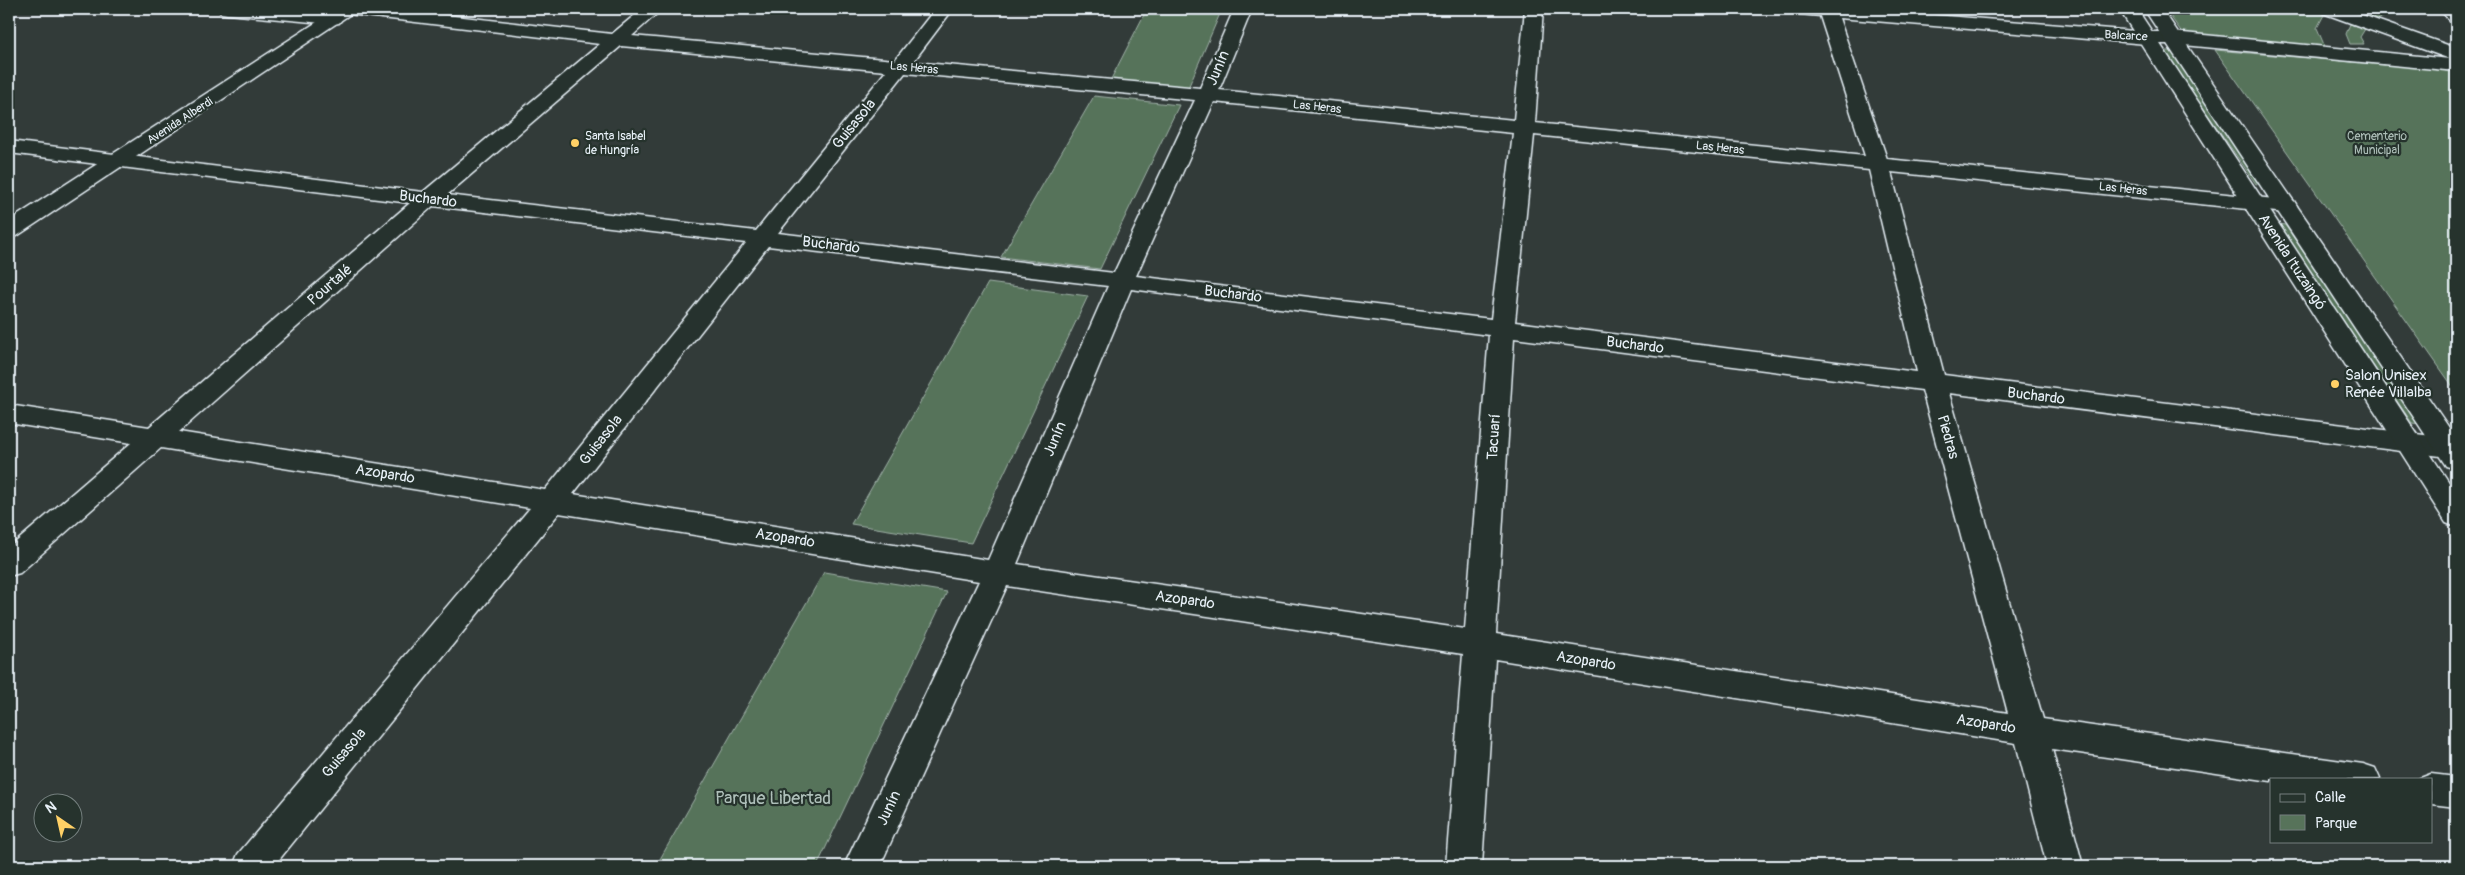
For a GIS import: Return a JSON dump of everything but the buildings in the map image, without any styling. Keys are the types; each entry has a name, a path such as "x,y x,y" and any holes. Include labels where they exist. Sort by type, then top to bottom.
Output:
{"street":[{"name":"Las Heras","path":"227,9 343,13 1207,95 2286,206"},
{"name":"Pourtalé","path":"9,565 428,199 653,9"},
{"name":"Guisasola","path":"251,866 553,500 944,9"},
{"name":"Junín","path":"862,866 998,572 1122,281 1207,95 1243,9"},
{"name":"Tacuarí","path":"1464,866 1502,328 1524,128 1534,9"},
{"name":"Balcarce","path":"1796,9 1827,10 2146,38 2173,38 2456,65"},
{"name":"Avenida Ituzaingó","path":"2128,9 2253,202 2439,448"},
{"name":"Avenida Ituzaingó","path":"2153,9 2286,206 2439,448 2456,516"},
{"path":"2448,9 2456,17"},
{"name":"Piedras","path":"1827,10 1878,164 1933,383 2030,731 2065,866"},
{"path":"2342,54 2329,32 2340,10 2456,55"},
{"name":"Avenida Alberdi","path":"9,231 343,13"},
{"name":"Buchardo","path":"9,147 1502,328 2439,448"},
{"name":"Azopardo","path":"9,414 998,572 1479,644 2030,731 2356,778"},
{"path":"2432,788 2456,792"}],"green space":[{"path":"1147,9 1222,9 1188,88 1110,81"},
{"path":"2165,9 2313,9 2325,13 2317,28 2325,47 2183,34"},
{"path":"2376,9 2434,9 2437,11 2399,12 2377,20 2364,15"},
{"path":"2350,24 2365,29 2360,37 2364,44 2350,44 2346,34"},
{"name":"Cementerio Municipal","path":"2215,50 2456,71 2456,391"},
{"path":"2164,51 2171,51 2263,184 2256,184"},
{"path":"1094,96 1179,105 1100,269 1001,257"},
{"path":"2277,224 2285,225 2421,424 2412,423"},
{"path":"988,283 1088,296 971,543 851,524"},
{"name":"Parque Libertad","path":"824,572 947,592 817,866 656,866"}],"place":[{"name":"Santa Isabel de Hungría","path":"575,143"},
{"name":"Salon Unisex Renée Villalba","path":"2335,384"}]}
